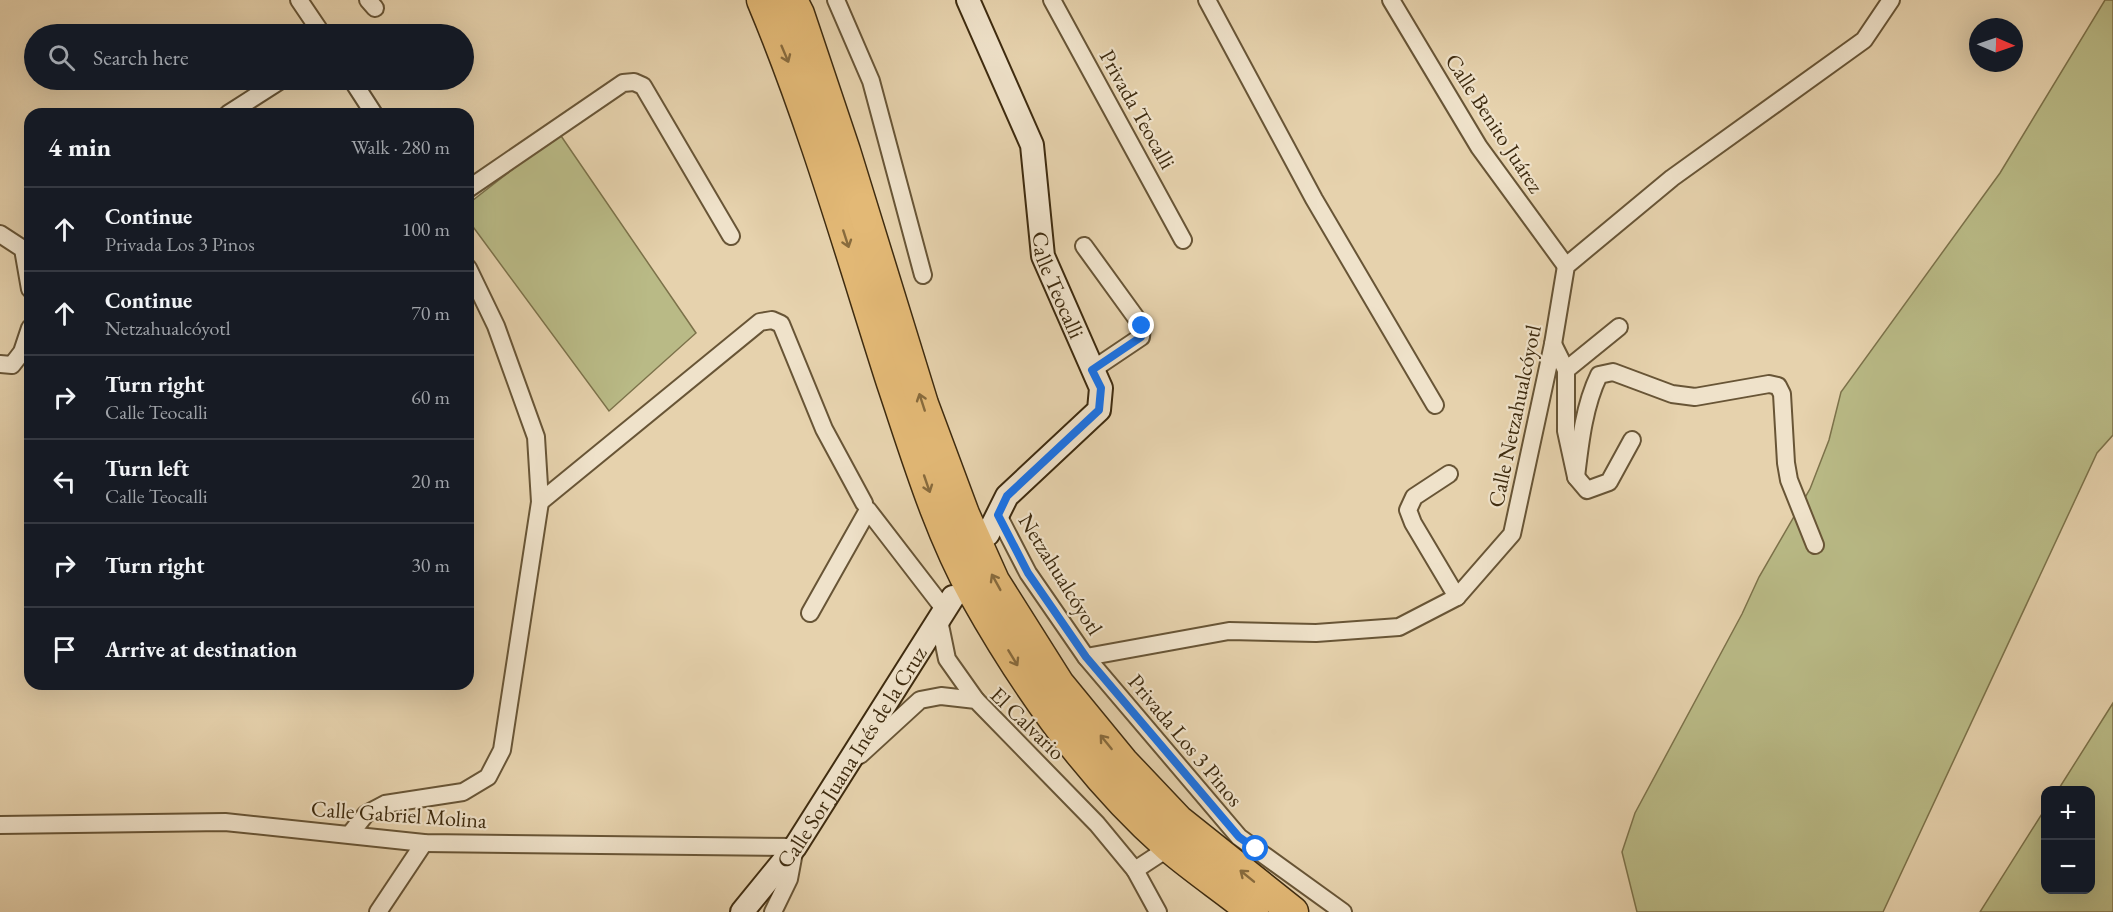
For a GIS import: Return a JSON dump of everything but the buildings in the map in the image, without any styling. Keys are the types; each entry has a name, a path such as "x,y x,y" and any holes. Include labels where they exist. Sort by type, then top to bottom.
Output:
{"highway":[{"path":"762,0 788,62 904,419 940,521 974,594 1035,695 1111,789 1170,847 1253,912"},
{"path":"792,0 799,14 845,151 923,404 964,514 994,581 1059,684 1123,762 1179,821 1293,912"}],"street":[{"path":"299,0 315,24"},
{"path":"836,0 871,81 923,275"},
{"name":"Calle Teocalli","path":"968,0 1032,145 1043,256 1101,388 1099,410 1007,496 993,524"},
{"name":"Privada Teocalli","path":"1052,0 1183,240"},
{"path":"1207,0 1314,200 1435,405"},
{"name":"Calle Benito Juárez","path":"1391,0 1479,147 1566,266"},
{"path":"1566,266 1672,178 1864,40 1892,0"},
{"path":"474,185 623,83 633,82 643,86 731,236"},
{"path":"237,108 265,90"},
{"path":"358,90 370,108"},
{"path":"0,234 24,246"},
{"path":"1084,246 1142,326 1141,337 1092,370"},
{"name":"Calle Netzahualcóyotl","path":"1086,657 1229,631 1316,633 1399,627 1457,597 1512,534 1553,345 1566,266"},
{"path":"350,834 366,814 385,804 463,792 488,777 502,750 540,502 536,437 496,326 474,280"},
{"path":"540,502 760,322 772,320 781,324 824,429 864,503"},
{"path":"1566,370 1619,327"},
{"path":"1553,345 1566,370 1566,431 1576,477 1587,490 1609,482 1632,440"},
{"path":"0,364 12,365 24,346"},
{"path":"1576,477 1592,389 1599,375 1613,372 1672,394 1695,397 1769,384 1778,386 1782,394 1786,462 1790,480 1815,545"},
{"path":"1449,474 1414,497 1408,510 1413,524 1457,597"},
{"path":"810,613 868,510 946,609 947,659 976,700"},
{"name":"Netzahualcóyotl","path":"993,524 1086,657"},
{"name":"Calle Sor Juana Inés de la Cruz","path":"742,912 795,847 946,609"},
{"name":"Privada Los 3 Pinos","path":"1086,657 1239,837 1343,912"},
{"name":"El Calvario","path":"842,772 920,700 941,696 976,700 1097,824 1136,870 1158,912"},
{"name":"Calle Gabriel Molina","path":"0,825 225,822 424,843 795,847"},
{"path":"378,912 424,843"},
{"path":"773,912 789,879 795,847"},
{"path":"1136,870 1170,847"}],"green space":[{"path":"2105,0 2113,0 2113,435 2097,453 1883,912 1637,912 1622,852 1635,813 1742,614 1759,577 1810,489 1829,440 1841,392 2000,173"},
{"path":"559,133 696,333 609,411 474,228 474,199"},
{"path":"2113,703 2113,912 1980,912 2041,815 2041,894 2095,894 2095,786 2061,786"}],"route":[{"path":"1142,326 1141,337 1092,370 1101,388 1099,410 1007,496 998,515 1028,573 1086,657 1239,837 1256,849"}]}
